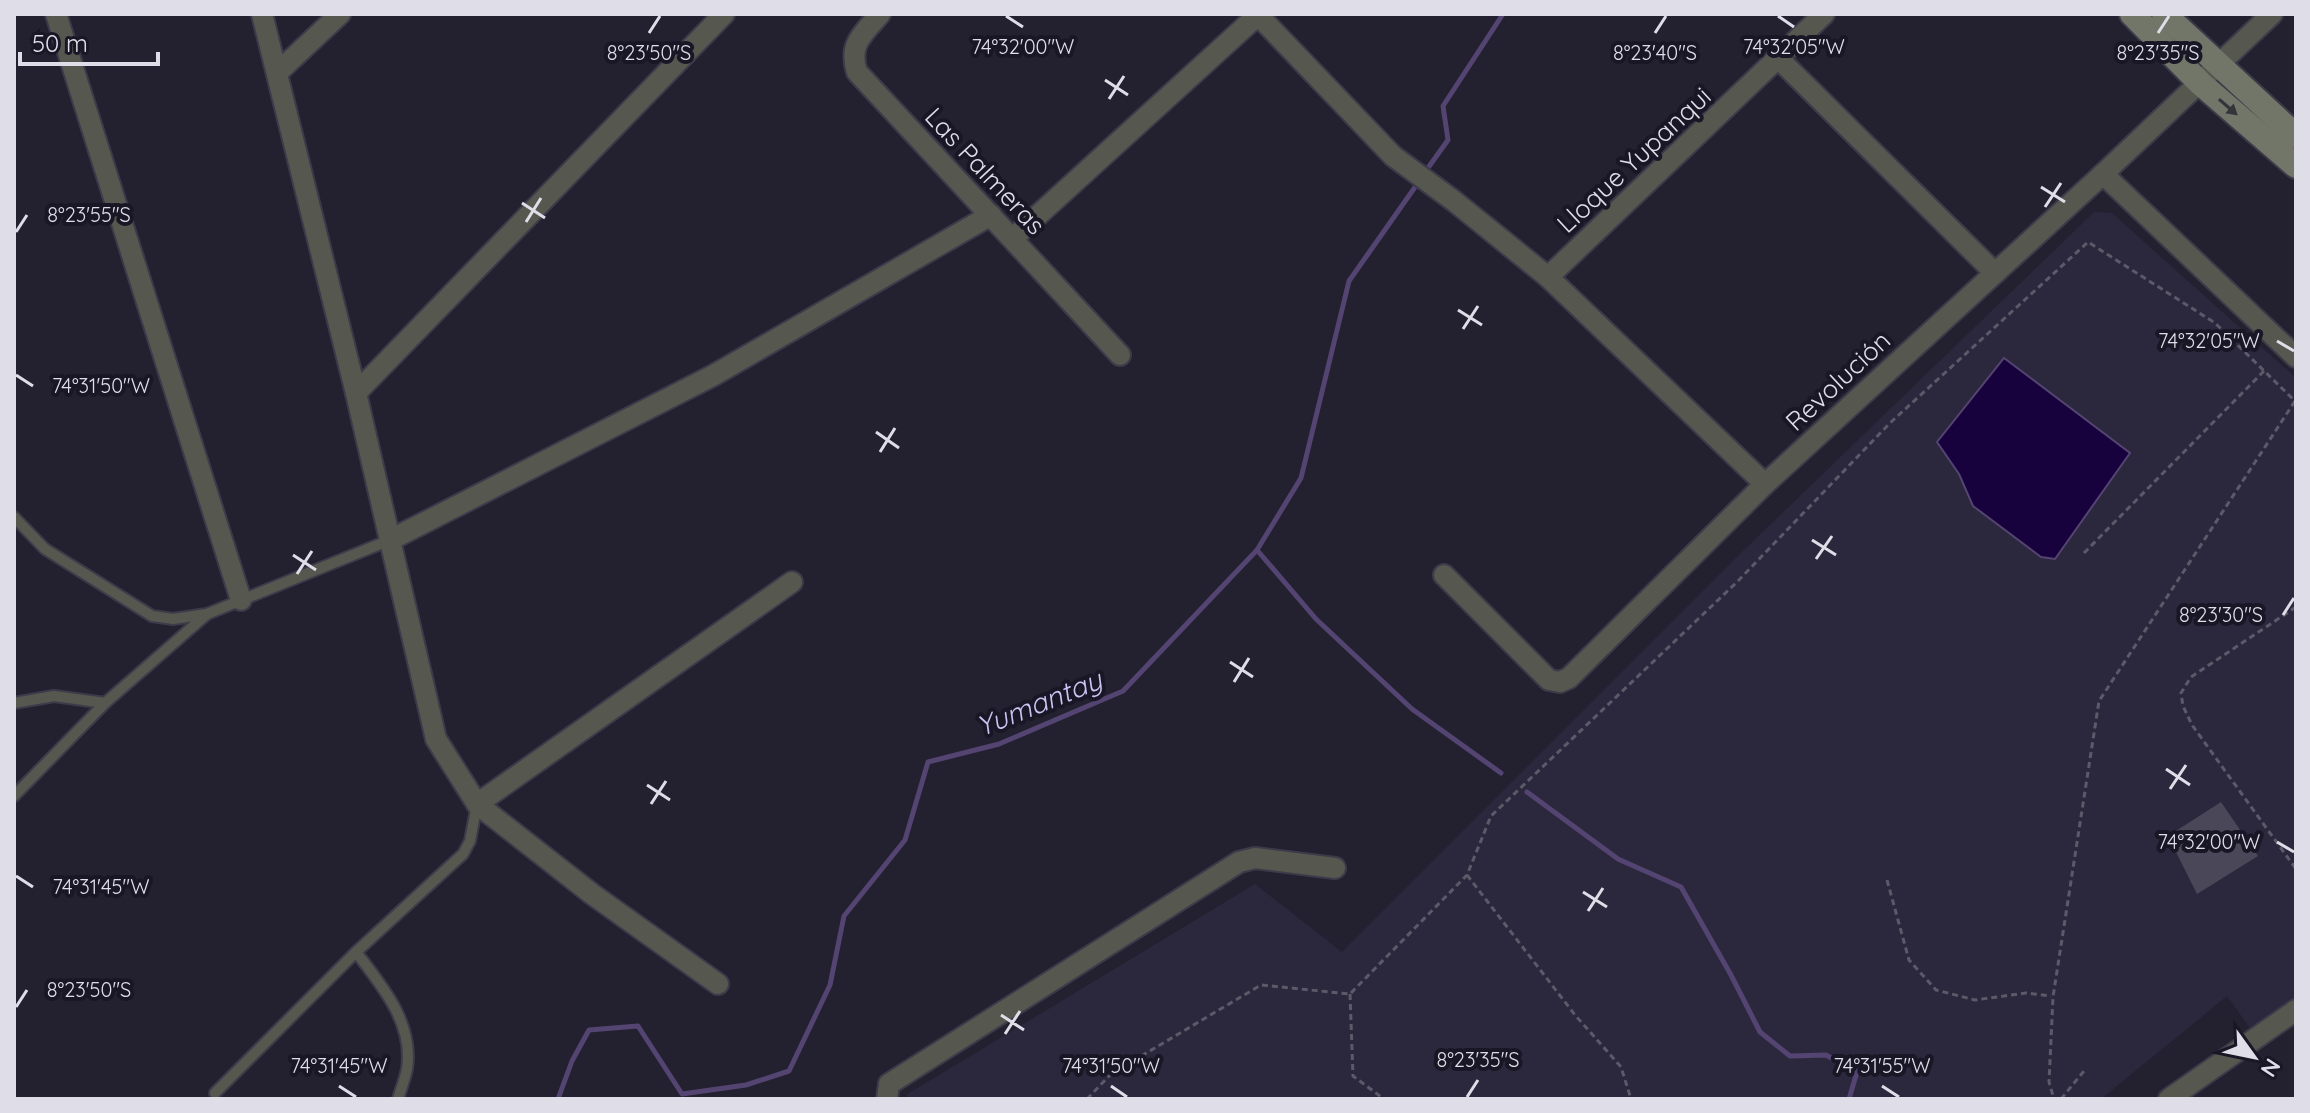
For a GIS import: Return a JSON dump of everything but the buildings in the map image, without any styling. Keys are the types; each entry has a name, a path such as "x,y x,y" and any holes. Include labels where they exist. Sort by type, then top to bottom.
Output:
{"main road":[{"path":"2132,14 2296,136"},
{"path":"2164,14 2209,74 2296,166"}],"street":[{"path":"56,14 241,600"},
{"path":"262,14 356,393 436,739 477,804 592,894 718,984"},
{"path":"277,73 340,14"},
{"path":"356,393 724,14"},
{"name":"Las Palmeras","path":"879,14 855,45 853,59 857,72 1120,355"},
{"path":"1013,238 1258,14 1393,156 1548,277 1765,484"},
{"name":"Lloque Yupanqui","path":"1548,277 1824,14"},
{"name":"Revolución","path":"1444,575 1549,680 1560,682 1569,678 1765,484 2103,174 2272,14"},
{"path":"1779,59 1995,273"},
{"path":"2103,174 2295,353"},
{"path":"390,540 714,375 991,215"},
{"path":"477,804 792,582"},
{"path":"886,1097 889,1084 1239,862 1255,858 1335,868"},
{"path":"2169,1099 2296,1010"}],"lane":[{"path":"14,517 45,549 152,616 173,619 207,614 390,540"},
{"path":"14,796 105,703 207,614"},
{"path":"14,703 54,696 105,703"},
{"path":"215,1093 356,952 463,854 470,841 477,804"},
{"path":"356,952 393,1000 405,1035 407,1067 398,1099"}],"path":[{"path":"1384,1099 1353,1076 1350,994 1467,875 1491,816 1737,582 1890,423 2088,242 2215,323 2295,401 2099,701 2053,997 2049,1082 2054,1099"},
{"path":"2084,553 2264,371"},
{"path":"2296,607 2191,677 2181,693 2192,725 2296,869"},
{"path":"1467,875 1575,1015 1621,1067 1631,1099"},
{"path":"1887,880 1909,960 1936,990 1975,1000 2026,993 2053,997"},
{"path":"1087,1099 1111,1074 1261,985 1350,994"},
{"path":"2061,1099 2084,1071"}],"shaded area":[{"path":"2094,212 2112,213 2296,378 2296,999 2253,1032 2227,996 2101,1099 911,1099 906,1095 1255,884 1342,952 1746,548"},
{"path":"2004,358 2130,453 2055,559 2041,557 1973,506 1959,474 1937,442"}],"waterway":[{"name":"Yumantay","path":"1425,172 1448,140 1443,106 1503,14"},
{"name":"Yumantay","path":"558,1099 572,1061 589,1030 638,1026 682,1094 746,1085 789,1071 830,985 844,916 905,840 928,762 999,744 1123,691 1257,550 1301,478 1349,281 1420,180"},
{"path":"1257,550 1316,619 1412,709 1501,773"},
{"path":"1527,792 1618,859 1681,887 1760,1032 1790,1056 1826,1055 1857,1072 1849,1099"}]}
